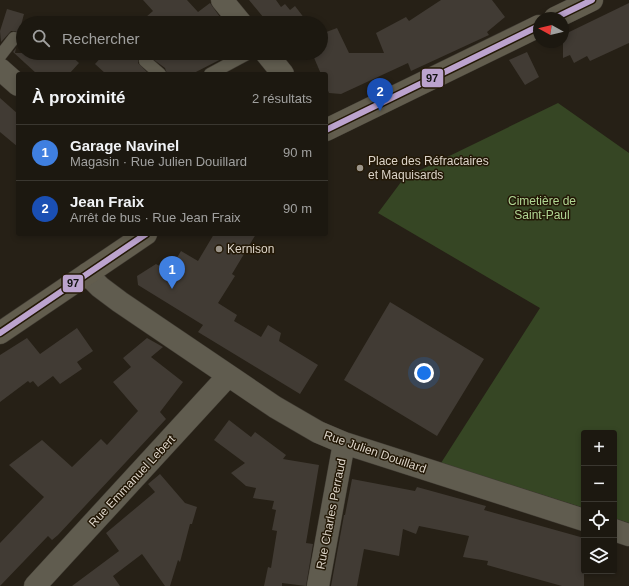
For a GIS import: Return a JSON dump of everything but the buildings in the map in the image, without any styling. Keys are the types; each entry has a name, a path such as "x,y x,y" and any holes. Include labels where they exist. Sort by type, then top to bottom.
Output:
{"street":[{"path":"222,0 235,16"},
{"path":"567,12 592,0"},
{"path":"328,129 533,29"},
{"path":"272,60 281,72"},
{"path":"0,69 16,83"},
{"path":"0,333 143,236"},
{"name":"Rue Julien Douillard","path":"87,274 100,287 120,302 228,376 299,422 329,438 581,519"},
{"name":"Rue Emmanuel Lebert","path":"36,586 228,376"},
{"name":"Rue Charles Perraud","path":"318,586 344,443"},
{"path":"617,531 629,535"}],"lane":[{"path":"0,56 14,38"},
{"path":"214,72 235,60"},
{"path":"145,61 158,72"}],"green space":[{"name":"Cimetière de Saint-Paul","path":"558,103 629,153 629,523 617,519 617,430 581,430 581,507 441,463 540,308 378,213 404,178"}],"transit line":[{"name":"97","path":"567,12 592,0"},
{"name":"97","path":"328,129 533,29"},
{"name":"97","path":"0,333 143,236"}],"place":[{"name":"Jean Fraix","path":"380,111"},
{"name":"Place des Réfractaires et Maquisards","path":"360,168"},
{"name":"Kernison","path":"219,249"},
{"name":"Garage Navinel","path":"172,289"}]}
